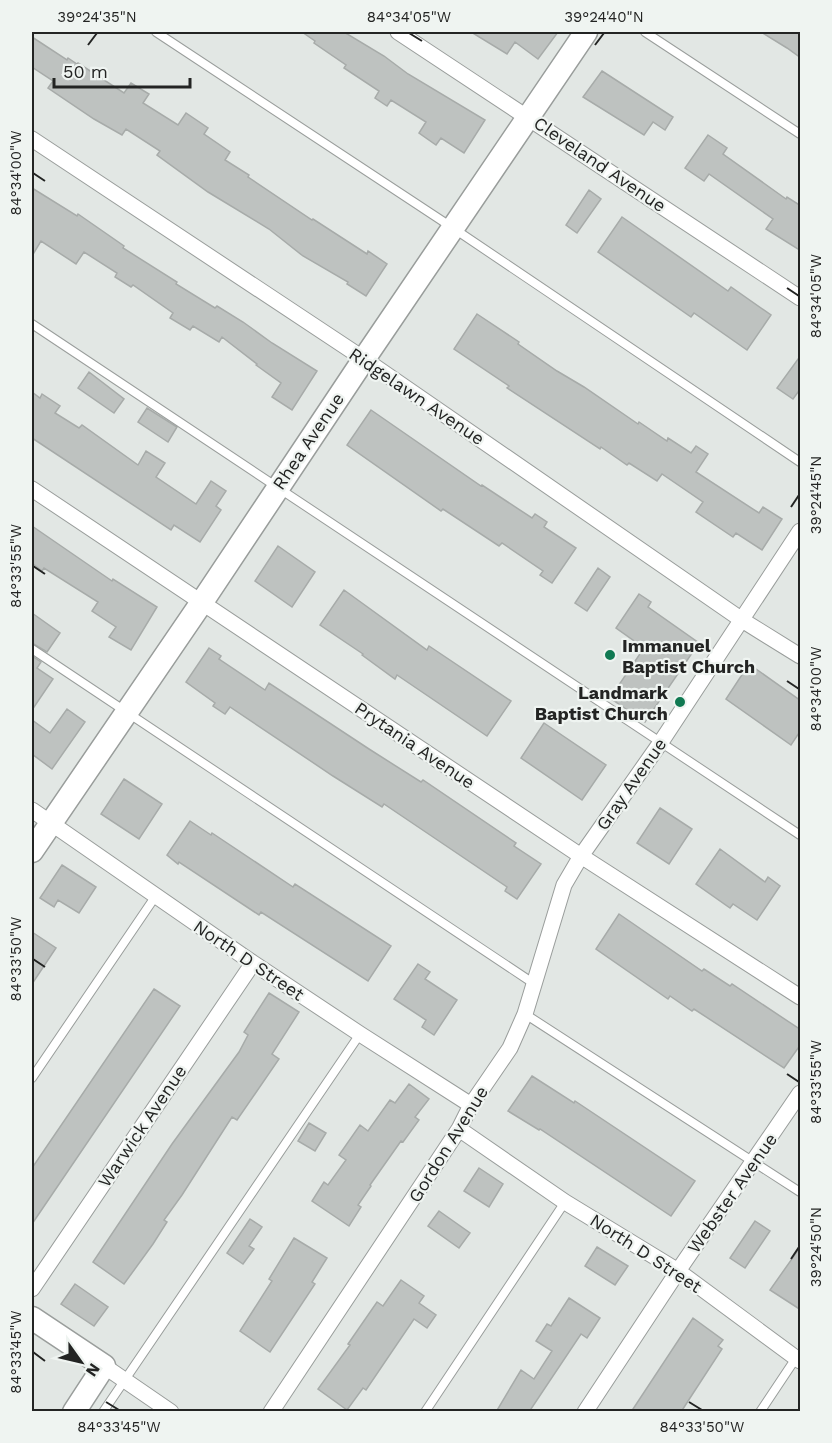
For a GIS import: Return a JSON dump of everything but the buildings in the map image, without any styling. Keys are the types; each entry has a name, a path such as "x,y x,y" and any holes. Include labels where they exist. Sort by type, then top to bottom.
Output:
{"street":[{"name":"Cleveland Avenue","path":"398,32 529,116 801,298"},
{"name":"Rhea Avenue","path":"32,851 586,32"},
{"name":"Ridgelawn Avenue","path":"32,139 364,359 742,620 801,656"},
{"name":"Prytania Avenue","path":"32,489 581,856 801,996"},
{"name":"Gray Avenue","path":"581,856 661,742 801,531"},
{"name":"North D Street","path":"32,810 253,963 471,1105"},
{"name":"Gordon Avenue","path":"271,1412 459,1129 471,1105 510,1048 525,1014 564,885 581,856"},
{"name":"Warwick Avenue","path":"32,1289 253,963"},
{"name":"Webster Avenue","path":"585,1412 678,1271 801,1094"},
{"name":"North D Street","path":"459,1129 565,1202 678,1271 798,1360"},
{"path":"32,1318 171,1412"},
{"path":"74,1412 104,1366"}],"lane":[{"path":"156,32 801,462"},
{"path":"645,32 801,134"},
{"path":"32,324 801,835"},
{"path":"32,649 533,983"},
{"path":"32,1078 155,897"},
{"path":"525,1014 801,1192"},
{"path":"103,1412 360,1034"},
{"path":"425,1412 565,1202"},
{"path":"760,1412 798,1360"}],"place":[{"name":"Immanuel Baptist Church","path":"610,655"},
{"name":"Landmark Baptist Church","path":"680,702"}]}
